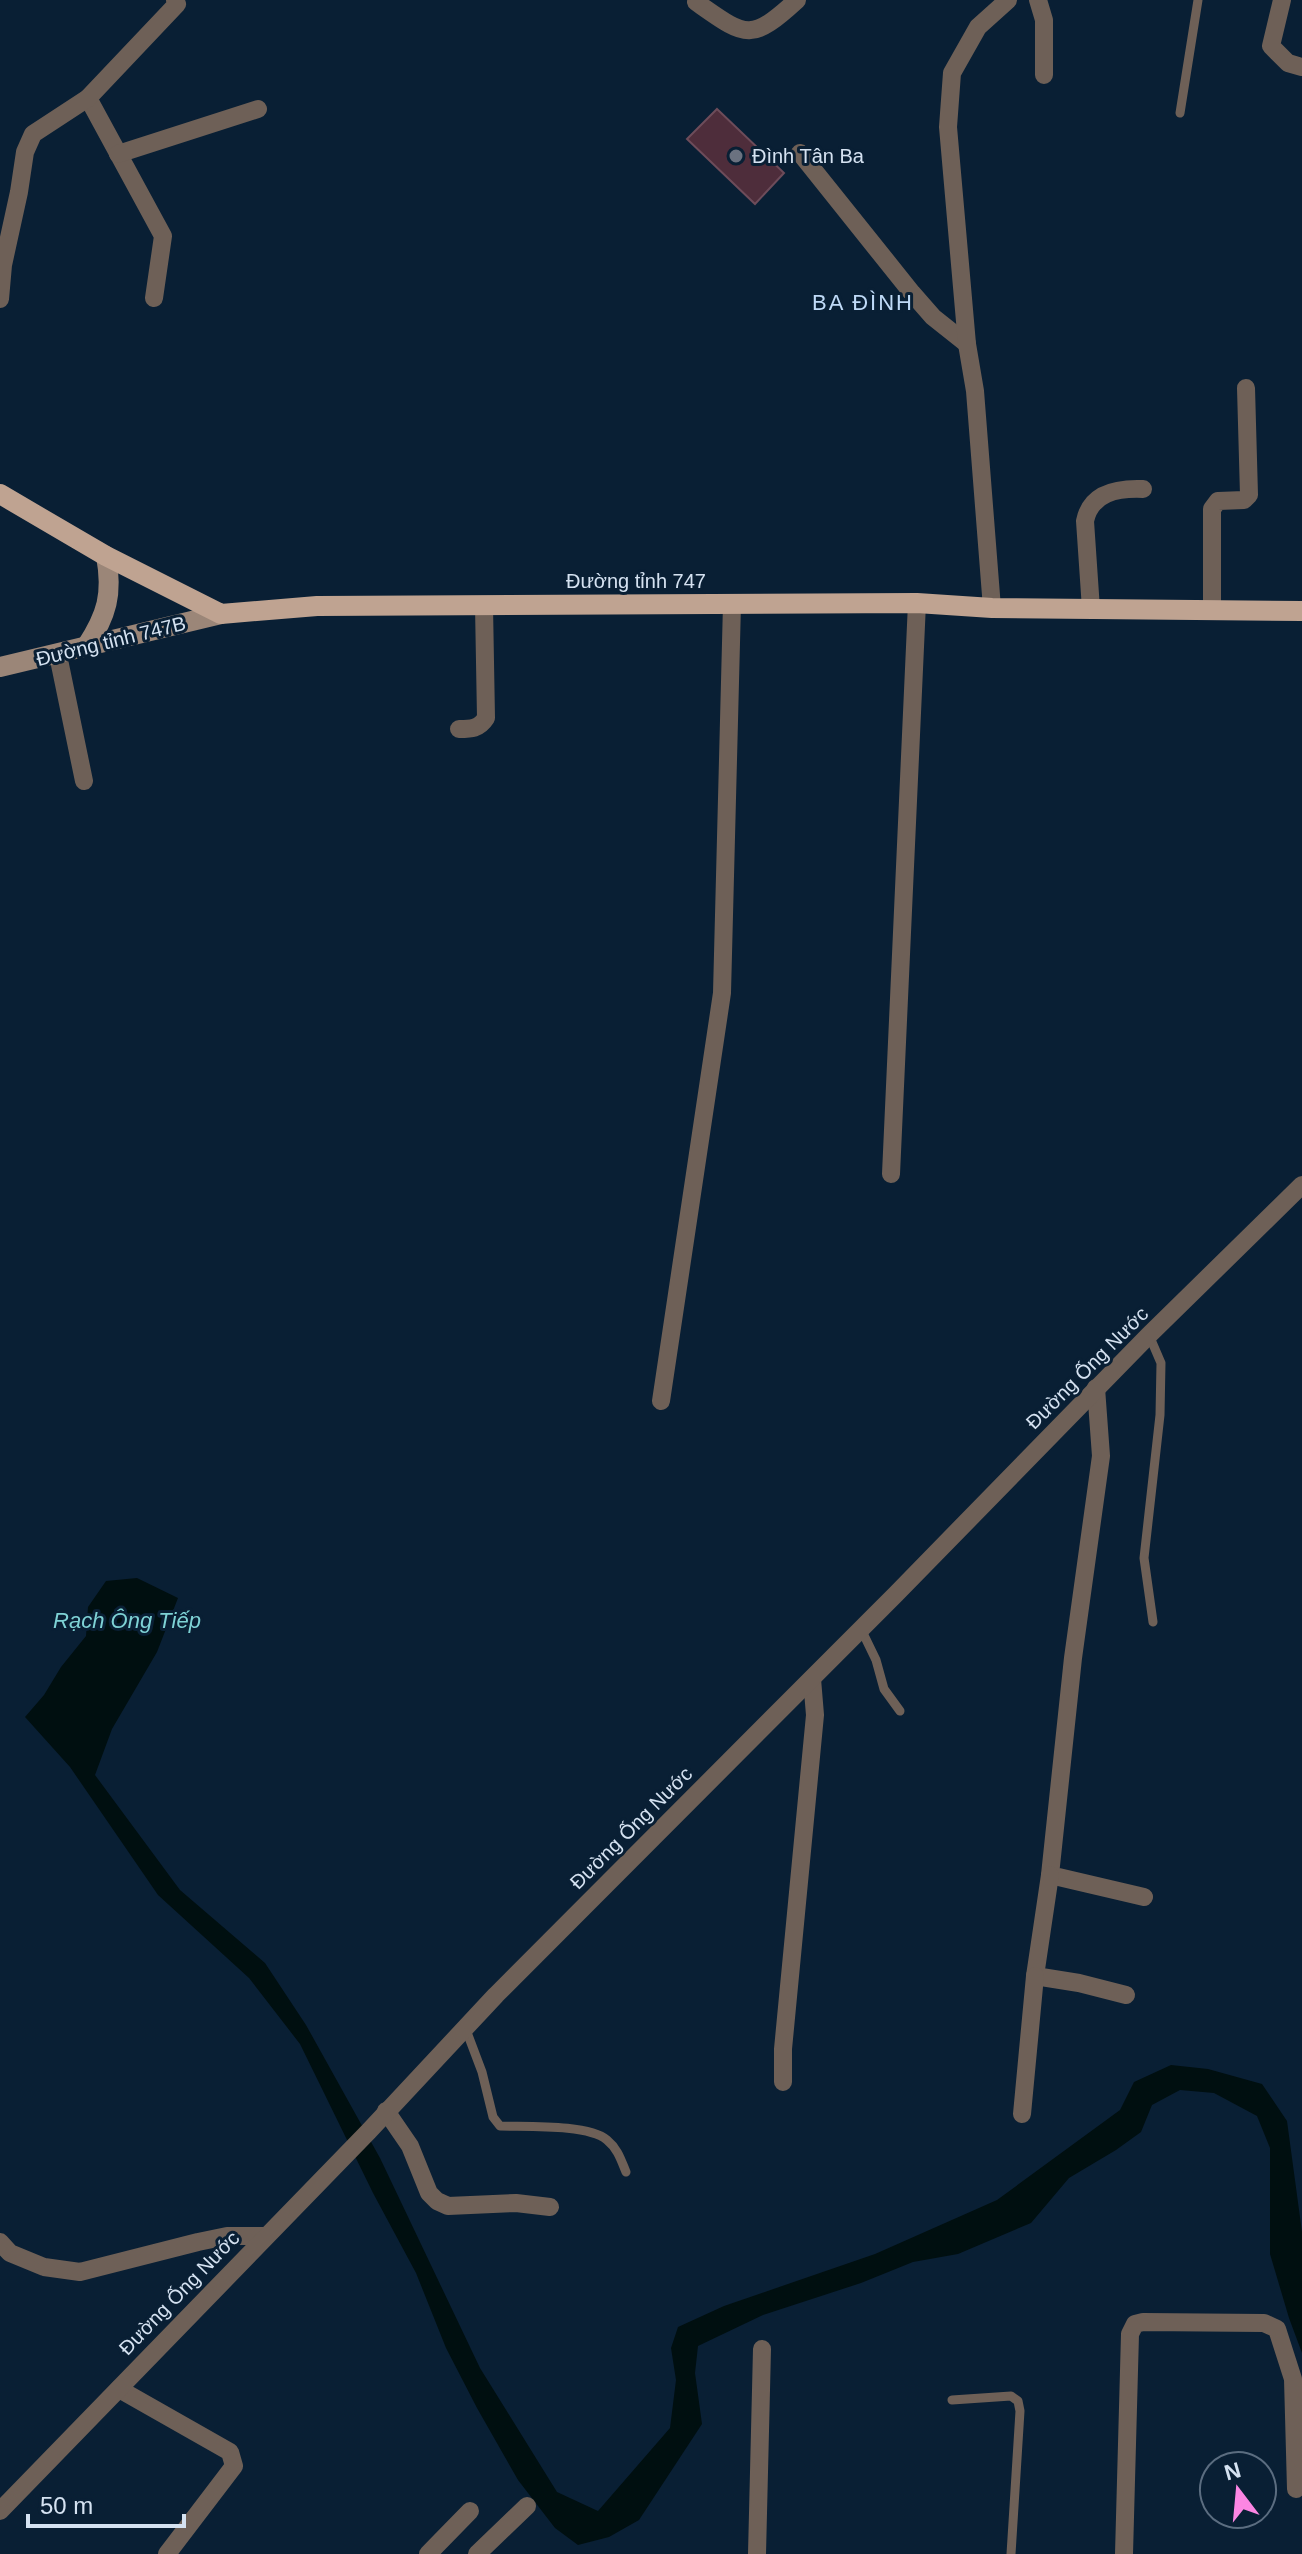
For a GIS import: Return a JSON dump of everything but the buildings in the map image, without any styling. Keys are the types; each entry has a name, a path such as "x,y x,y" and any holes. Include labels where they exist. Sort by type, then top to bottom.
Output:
{"main road":[{"path":"0,494 106,556 221,614"},
{"path":"86,647 103,621 110,575 106,556"},
{"name":"Đường tỉnh 747","path":"221,614 317,606 917,603 992,608 1302,611"},
{"name":"Đường tỉnh 747B","path":"0,667 221,614"}],"street":[{"path":"0,299 3,265 25,152 33,134 88,98 177,4 175,0"},
{"path":"992,608 975,391 967,344 950,166 949,100 952,73 984,7 1008,0"},
{"path":"1038,0 1044,20 1044,75"},
{"path":"1282,0 1271,46 1288,63 1302,67"},
{"path":"696,2 735,29 754,32 771,24 787,3"},
{"path":"88,98 163,236 154,298"},
{"path":"118,154 258,109"},
{"path":"800,153 922,305 967,344"},
{"path":"1212,611 1212,509 1218,501 1244,500 1249,495 1246,388"},
{"path":"1091,609 1085,521 1087,511 1094,502 1111,491 1119,488 1143,489"},
{"path":"891,1174 917,603"},
{"path":"661,1401 722,993 732,604"},
{"path":"459,729 472,729 481,725 486,718 484,606"},
{"path":"58,655 84,781"},
{"name":"Đường Ống Nước","path":"0,2511 369,2131 465,2027 1096,1388 1302,1185"},
{"path":"1022,2114 1035,1976 1050,1875 1073,1658 1101,1456 1096,1388"},
{"path":"783,2082 783,2049 815,1715 812,1679"},
{"path":"1050,1875 1144,1897"},
{"path":"1035,1976 1126,1995"},
{"path":"386,2111 410,2146 429,2193 437,2201 448,2206 516,2203 550,2207"},
{"path":"0,2242 10,2253 44,2267 80,2272 212,2239 264,2236"},
{"path":"1124,2554 1130,2334 1135,2324 1264,2323 1277,2329 1293,2379 1296,2489"},
{"path":"757,2554 762,2349"},
{"path":"119,2389 230,2452 234,2459 234,2466 167,2554"},
{"path":"477,2554 527,2506"},
{"path":"428,2554 470,2511"}],"lane":[{"path":"1180,113 1198,0"},
{"path":"1149,1335 1161,1363 1160,1415 1144,1558 1153,1622"},
{"path":"861,1629 876,1660 884,1689 900,1711"},
{"path":"465,2027 482,2072 493,2117 500,2126 589,2131 605,2137 618,2151 626,2172"},
{"path":"952,2400 1011,2396 1018,2401 1020,2411 1011,2554"}],"water":[{"name":"Rạch Ông Tiếp","path":"137,1578 178,1598 157,1652 112,1729 95,1775 180,1890 265,1963 306,2025 380,2158 480,2368 557,2492 598,2511 670,2428 676,2380 671,2348 678,2327 724,2306 875,2254 997,2200 1120,2110 1134,2082 1171,2065 1208,2069 1262,2084 1287,2121 1302,2232 1302,2353 1270,2254 1270,2148 1257,2116 1214,2093 1180,2090 1152,2105 1141,2132 1069,2178 1031,2223 958,2254 913,2262 861,2283 763,2315 698,2346 695,2373 702,2424 639,2520 609,2537 578,2545 555,2528 518,2480 477,2408 446,2348 416,2273 300,2044 249,1978 158,1895 70,1767 25,1717 86,1636 88,1607 106,1581"}],"place":[{"name":"Đình Tân Ba","path":"736,156"}],"district":[{"name":"BA ĐÌNH","path":"863,302"}]}
